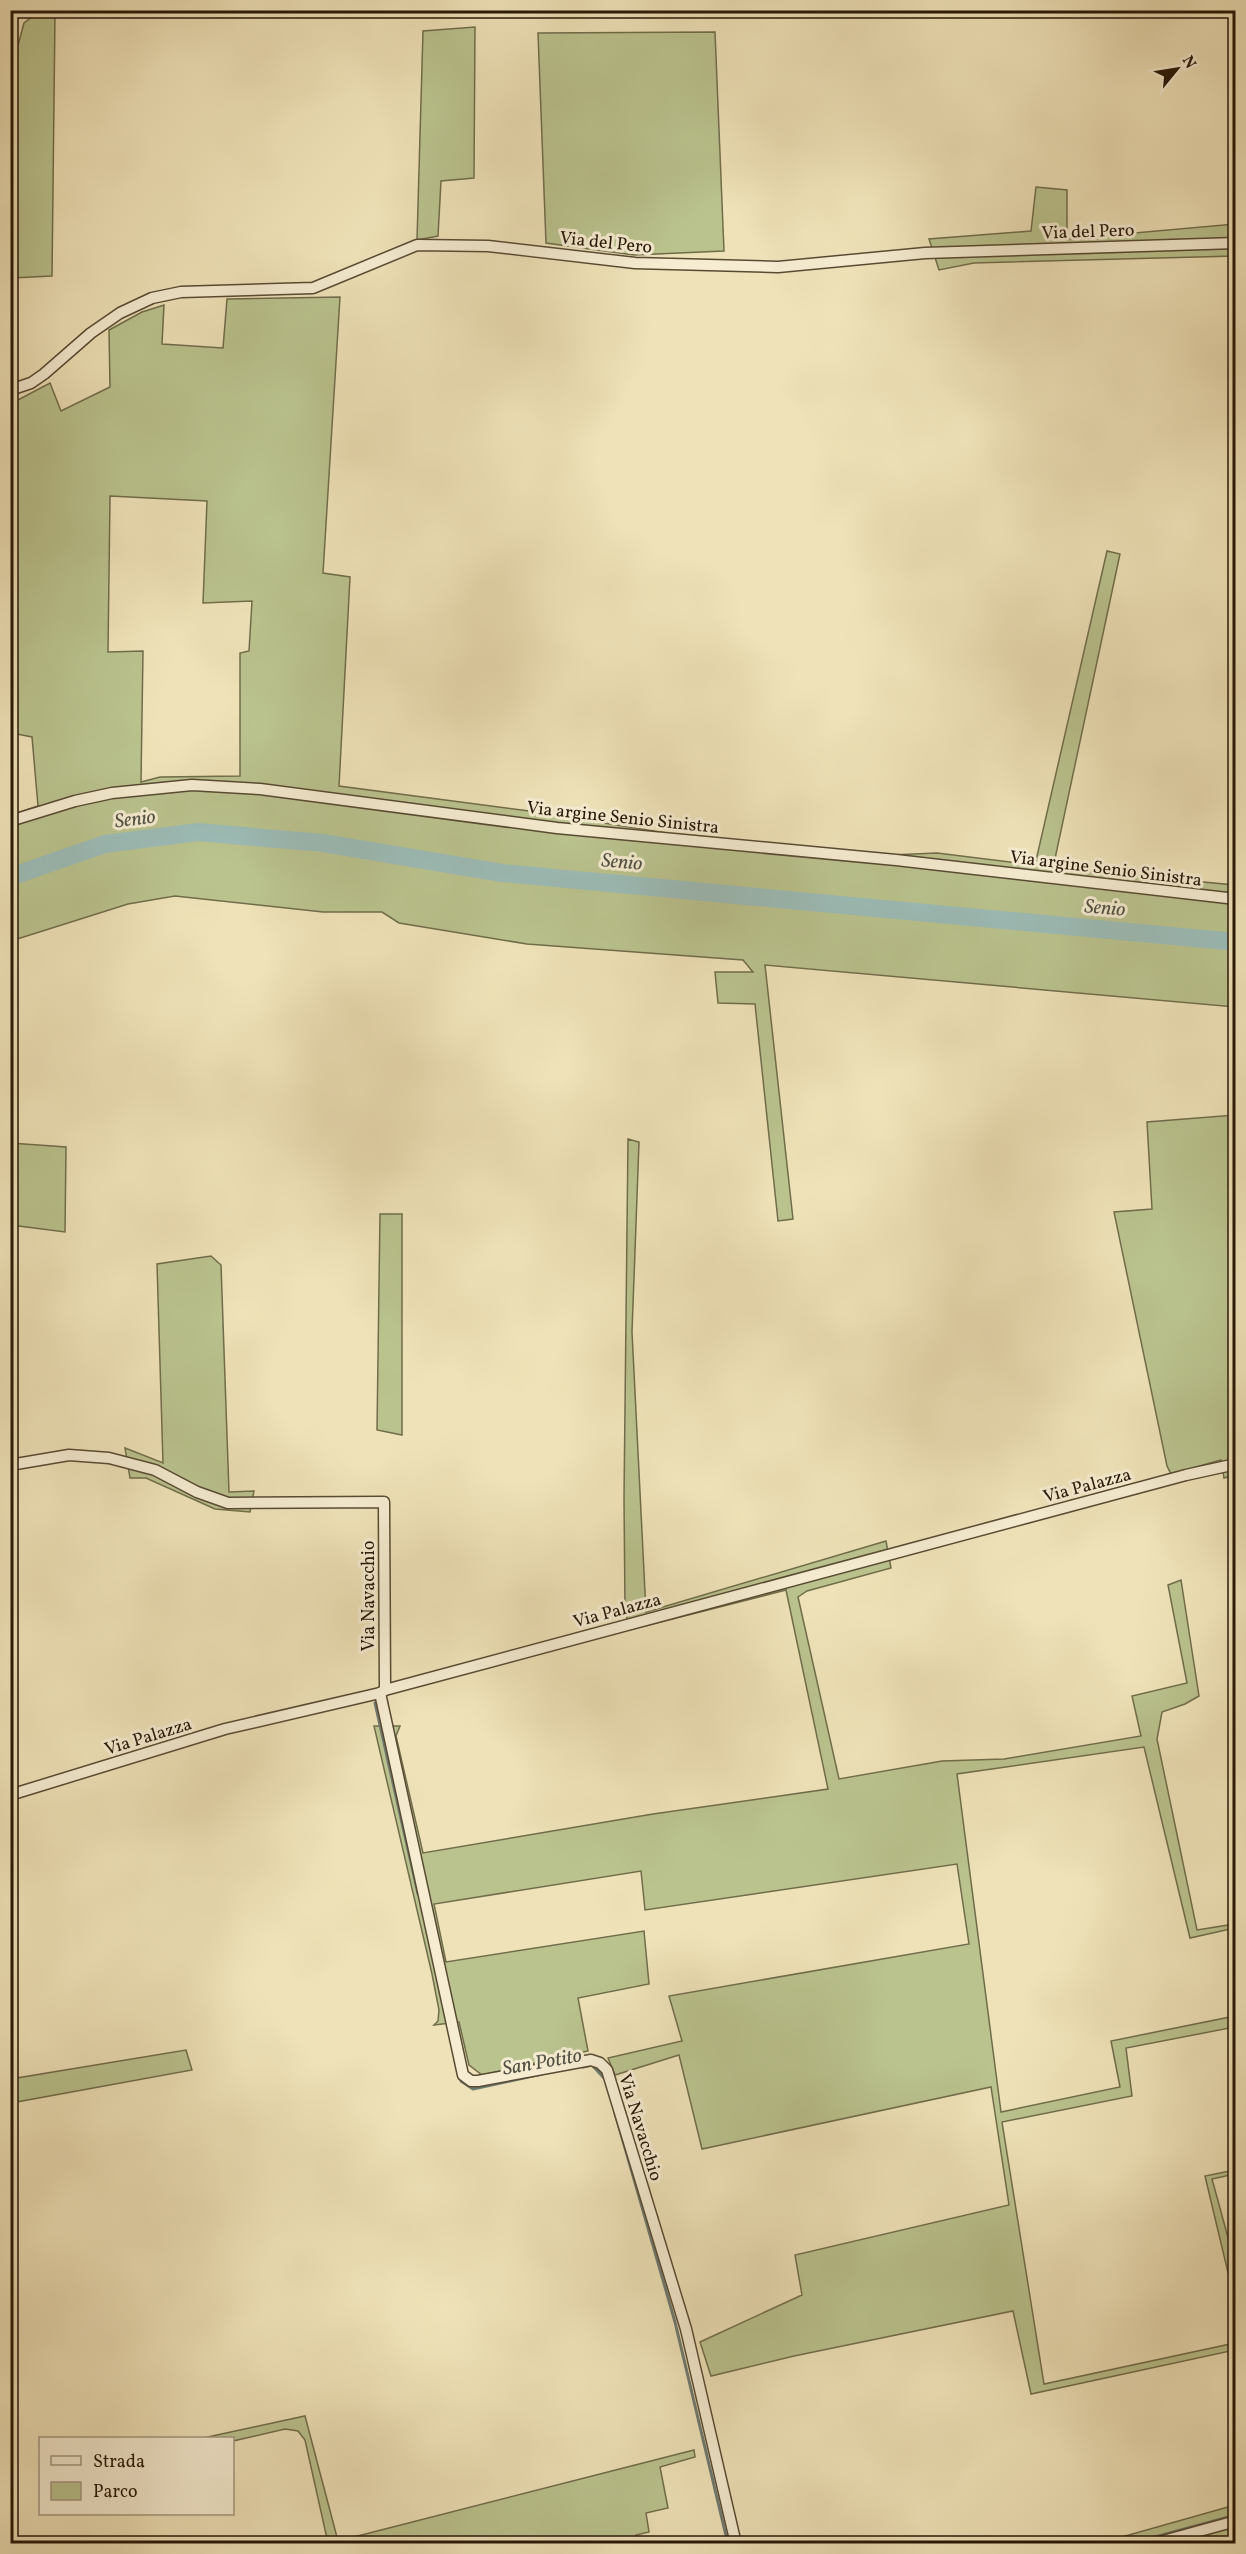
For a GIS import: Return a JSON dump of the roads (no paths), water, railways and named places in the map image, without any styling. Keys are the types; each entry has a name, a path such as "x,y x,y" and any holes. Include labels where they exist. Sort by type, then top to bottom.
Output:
{"street":[{"name":"Via del Pero","path":"10,390 38,379 91,333 120,313 152,298 181,292 314,288 417,245 488,246 635,263 778,267 925,253 1236,243"},
{"name":"Via argine Senio Sinistra","path":"10,821 75,801 112,793 192,785 260,789 557,828 896,860 1236,899"},
{"name":"Via Navacchio","path":"10,1464 69,1455 109,1458 154,1470 197,1492 228,1503 384,1502 382,1691 463,2075 471,2081 478,2081 591,2060 600,2063 607,2070 686,2329 736,2544"},
{"name":"Via Palazza","path":"10,1795 225,1729 382,1691 1175,1478 1236,1464"},
{"path":"1152,2544 1236,2521"}],"waterway":[{"name":"Senio","path":"10,877 105,844 198,832 323,843 502,873 1236,942"},
{"name":"San Potito","path":"375,1703 418,1894"},
{"name":"San Potito","path":"583,2067 592,2065 604,2078"},
{"name":"San Potito","path":"460,2076 461,2081 473,2089 542,2074"},
{"name":"San Potito","path":"615,2113 675,2322 728,2544"},
{"name":"San Potito","path":"1129,2544 1236,2515"}]}
